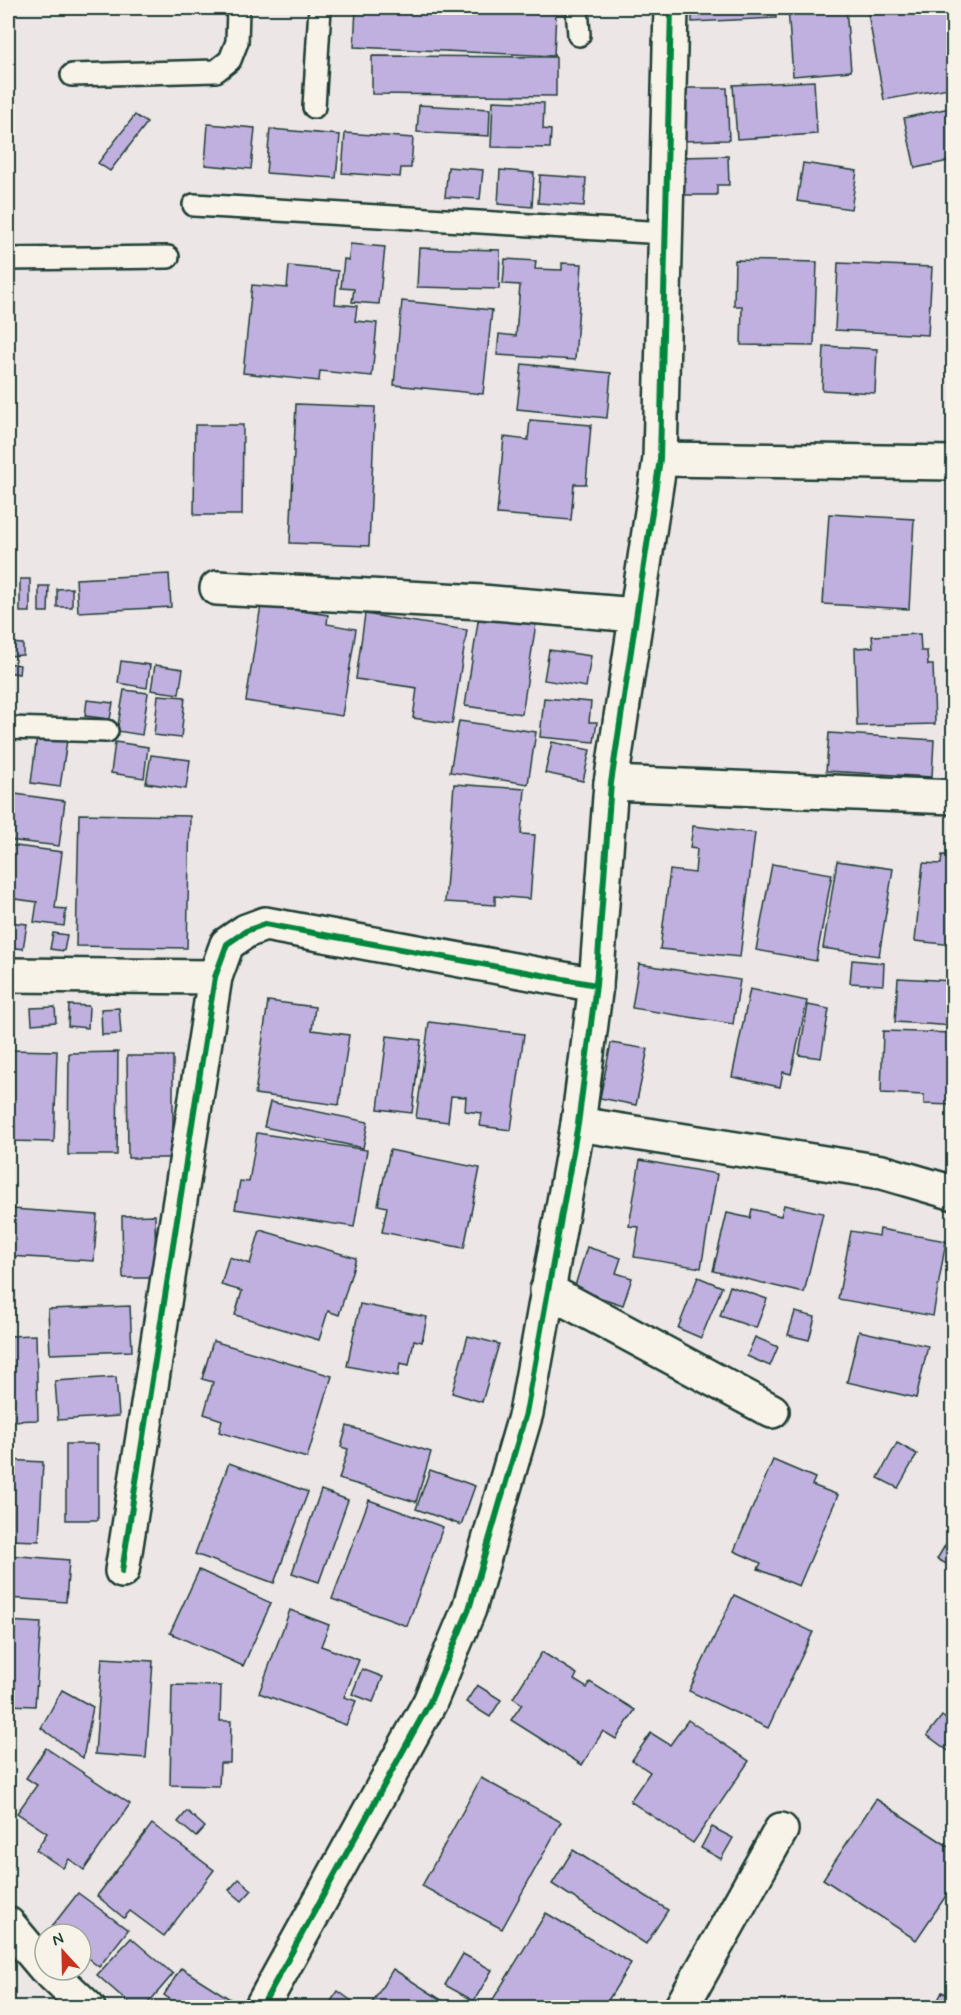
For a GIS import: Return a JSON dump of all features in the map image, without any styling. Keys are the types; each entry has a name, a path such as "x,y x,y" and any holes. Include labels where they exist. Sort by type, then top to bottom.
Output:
{"street":[{"path":"261,2007 430,1702 469,1609 526,1413 578,1124 596,985 611,783 660,459 671,8"},
{"path":"660,459 954,463"},
{"path":"217,588 482,602 636,615"},
{"path":"611,783 954,797"},
{"path":"122,1571 215,977 227,944 246,931 265,924 596,985"},
{"path":"8,975 215,977"},
{"path":"578,1124 882,1172 954,1193"},
{"path":"547,1290 772,1411"},
{"path":"681,2007 781,1830"},
{"path":"8,1924 33,1954"},
{"path":"60,1982 88,2007"}],"lane":[{"path":"72,75 216,71 230,60 237,42 238,8"},
{"path":"314,107 320,8"},
{"path":"577,8 579,35"},
{"path":"194,205 666,233"},
{"path":"8,259 168,257"},
{"path":"8,728 107,731"}],"building":[{"path":"356,8 478,8 556,11 554,56 354,47"},
{"path":"692,8 776,8 776,18 692,22"},
{"path":"788,8 846,8 851,71 793,76"},
{"path":"867,8 954,8 954,87 884,100"},
{"path":"372,56 556,57 556,96 372,94"},
{"path":"814,81 817,134 737,139 733,85"},
{"path":"674,88 727,88 729,140 675,141"},
{"path":"493,101 544,103 543,129 551,130 550,148 491,147"},
{"path":"419,105 490,109 489,136 417,132"},
{"path":"954,107 954,160 915,168 904,118"},
{"path":"135,115 147,123 110,171 98,163"},
{"path":"208,124 255,128 251,169 205,165"},
{"path":"270,129 340,135 336,178 266,173"},
{"path":"345,133 413,138 411,168 401,168 400,177 342,173"},
{"path":"728,156 729,185 717,185 717,195 681,195 680,157"},
{"path":"803,163 857,171 851,209 797,201"},
{"path":"448,167 483,170 480,199 445,197"},
{"path":"500,170 534,173 532,207 498,204"},
{"path":"540,175 586,178 584,206 538,203"},
{"path":"350,244 385,247 379,304 352,302 354,289 341,288 344,259 349,260"},
{"path":"419,248 500,250 499,289 417,287"},
{"path":"505,259 536,261 535,269 562,270 562,263 582,264 575,360 497,355 499,334 516,336 520,285 503,284"},
{"path":"735,260 817,262 814,346 741,345 742,306 734,306"},
{"path":"838,263 932,267 928,335 835,330"},
{"path":"289,266 338,271 335,304 357,306 355,321 377,323 372,376 320,371 319,381 243,373 252,285 287,288"},
{"path":"402,301 492,310 483,394 394,385"},
{"path":"824,346 877,349 875,393 822,390"},
{"path":"522,364 611,373 607,418 517,409"},
{"path":"296,404 375,407 369,546 290,543"},
{"path":"530,420 591,425 586,484 574,484 571,520 497,514 504,437 528,440"},
{"path":"195,425 243,425 242,515 194,515"},
{"path":"829,514 914,519 909,609 823,604"},
{"path":"951,544 954,544 954,604"},
{"path":"169,574 171,607 78,612 76,579"},
{"path":"20,579 30,579 30,612 20,612"},
{"path":"39,586 49,586 48,612 39,612"},
{"path":"72,588 72,607 57,607 57,589"},
{"path":"261,605 328,615 327,624 356,629 342,716 246,701"},
{"path":"480,609 537,617 522,714 465,706"},
{"path":"365,614 467,630 452,724 413,718 417,688 356,679"},
{"path":"920,634 921,651 927,651 928,665 933,665 935,724 857,726 855,648 873,647 872,636"},
{"path":"8,643 23,644 23,655 8,656"},
{"path":"549,650 591,656 586,687 544,680"},
{"path":"121,661 150,665 147,688 118,683"},
{"path":"8,663 20,665 19,674 8,672"},
{"path":"155,665 183,669 179,694 151,690"},
{"path":"124,690 148,693 142,735 117,731"},
{"path":"158,695 185,697 181,738 154,735"},
{"path":"544,698 591,702 589,722 597,722 594,742 540,737"},
{"path":"87,700 113,703 110,719 85,716"},
{"path":"459,721 536,732 528,784 450,772"},
{"path":"829,733 934,740 932,777 826,771"},
{"path":"37,736 67,740 60,787 31,783"},
{"path":"115,742 148,747 144,778 111,773"},
{"path":"552,742 590,750 583,781 545,773"},
{"path":"151,755 190,760 186,789 146,783"},
{"path":"454,784 525,789 521,834 535,835 530,899 495,896 495,905 445,902"},
{"path":"8,793 65,801 59,846 8,840"},
{"path":"79,814 190,816 187,948 76,946"},
{"path":"693,826 755,833 740,957 660,949 670,870 695,873 697,849 690,848"},
{"path":"8,845 62,852 55,908 66,909 64,926 34,922 37,902 8,898"},
{"path":"942,855 954,856 954,945 915,941 923,863 941,864"},
{"path":"837,861 893,869 879,956 823,948"},
{"path":"772,864 832,874 816,961 756,950"},
{"path":"8,922 27,924 23,949 8,947"},
{"path":"53,933 67,935 64,951 50,949"},
{"path":"852,960 884,963 883,985 850,983"},
{"path":"639,964 740,980 733,1024 632,1008"},
{"path":"898,978 954,981 954,1026 895,1022"},
{"path":"750,989 807,1001 791,1074 783,1072 780,1087 732,1077"},
{"path":"268,1001 315,1007 312,1030 349,1035 339,1105 255,1094"},
{"path":"69,1005 89,1006 88,1028 68,1026"},
{"path":"808,1005 829,1009 821,1058 799,1055"},
{"path":"55,1007 56,1022 32,1024 31,1008"},
{"path":"119,1008 121,1034 102,1035 101,1009"},
{"path":"429,1022 524,1034 511,1130 480,1126 482,1113 465,1111 466,1097 451,1096 448,1122 416,1118"},
{"path":"883,1031 954,1033 954,1105 924,1104 924,1095 881,1093"},
{"path":"387,1036 421,1040 412,1113 378,1109"},
{"path":"611,1043 648,1049 636,1105 600,1098"},
{"path":"8,1050 57,1051 54,1142 8,1141"},
{"path":"118,1052 117,1155 68,1155 69,1053"},
{"path":"127,1056 173,1056 173,1158 128,1158"},
{"path":"270,1102 368,1122 363,1148 264,1127"},
{"path":"257,1133 367,1150 354,1227 235,1209 240,1181 249,1182"},
{"path":"390,1150 480,1168 464,1248 382,1232 387,1207 378,1205"},
{"path":"640,1160 717,1174 701,1268 634,1257 639,1227 629,1226"},
{"path":"784,1205 823,1213 804,1293 713,1271 727,1213 750,1218 752,1209 781,1216"},
{"path":"12,1209 97,1215 94,1261 8,1256"},
{"path":"155,1215 156,1278 123,1278 122,1216"},
{"path":"880,1229 946,1241 933,1316 838,1299 851,1231 879,1236"},
{"path":"260,1230 356,1258 339,1315 328,1311 319,1340 235,1315 242,1291 221,1285 229,1257 250,1264"},
{"path":"587,1247 621,1258 616,1273 632,1278 623,1305 574,1289"},
{"path":"698,1277 722,1287 701,1338 678,1328"},
{"path":"730,1286 767,1299 756,1328 720,1316"},
{"path":"360,1304 427,1317 422,1342 414,1340 409,1365 400,1363 398,1376 347,1366"},
{"path":"130,1306 132,1351 50,1354 48,1309"},
{"path":"795,1312 815,1317 809,1340 788,1335"},
{"path":"859,1331 928,1346 916,1398 847,1382"},
{"path":"36,1335 38,1420 8,1421 8,1336"},
{"path":"468,1336 499,1344 482,1402 452,1393"},
{"path":"755,1337 778,1347 770,1366 747,1356"},
{"path":"213,1341 332,1376 307,1458 219,1432 222,1420 204,1414 213,1382 202,1379"},
{"path":"116,1377 119,1416 58,1420 55,1381"},
{"path":"347,1426 431,1452 416,1502 339,1479 348,1449 341,1447"},
{"path":"897,1443 917,1454 898,1488 878,1478"},
{"path":"66,1444 98,1444 98,1520 66,1520"},
{"path":"8,1460 43,1462 39,1541 8,1540"},
{"path":"773,1460 815,1478 812,1485 838,1495 799,1586 758,1569 761,1563 734,1551"},
{"path":"229,1463 308,1492 274,1583 195,1554"},
{"path":"430,1470 475,1486 461,1525 416,1509"},
{"path":"321,1490 348,1500 319,1582 292,1573"},
{"path":"369,1500 443,1527 407,1626 332,1599"},
{"path":"950,1537 954,1539 954,1568 937,1559"},
{"path":"8,1555 69,1560 66,1602 8,1598"},
{"path":"199,1570 271,1603 243,1666 170,1633"},
{"path":"734,1595 813,1632 768,1728 689,1691"},
{"path":"290,1610 329,1625 321,1646 359,1660 344,1697 356,1701 346,1725 259,1693"},
{"path":"8,1621 41,1623 35,1706 8,1705"},
{"path":"542,1652 577,1674 574,1680 587,1688 590,1682 635,1710 616,1739 603,1731 582,1765 511,1720 522,1704 513,1698"},
{"path":"102,1658 153,1661 146,1758 95,1754"},
{"path":"362,1669 383,1677 373,1702 352,1694"},
{"path":"172,1685 221,1686 220,1721 231,1721 230,1763 220,1763 219,1786 170,1785"},
{"path":"477,1685 501,1700 490,1717 466,1702"},
{"path":"62,1690 93,1707 83,1758 41,1728"},
{"path":"942,1716 954,1725 954,1749 951,1753 927,1735"},
{"path":"688,1720 749,1761 693,1843 630,1801 650,1772 632,1760 651,1733 670,1745"},
{"path":"46,1748 130,1804 84,1870 69,1859 63,1868 36,1850 47,1833 17,1813 37,1785 26,1778"},
{"path":"481,1778 561,1822 502,1929 422,1886"},
{"path":"876,1799 954,1850 954,1884 916,1940 823,1879"},
{"path":"187,1811 205,1827 196,1837 178,1822"},
{"path":"152,1824 214,1870 164,1936 130,1911 124,1918 97,1896"},
{"path":"712,1827 733,1838 721,1859 701,1848"},
{"path":"573,1850 668,1910 646,1944 552,1884"},
{"path":"239,1879 252,1890 242,1901 229,1890"},
{"path":"78,1893 128,1930 99,1967 93,1962 93,1922 55,1922"},
{"path":"546,1913 631,1963 607,2002 616,2008 503,2008 492,2001"},
{"path":"131,1938 173,1974 144,2008 135,2008 97,1975"},
{"path":"463,1954 492,1970 474,2001 445,1985"},
{"path":"181,1968 230,1999 224,2008 183,2008 164,1995"},
{"path":"393,1969 454,2008 369,2008"},
{"path":"338,1991 360,2007 326,2008"},
{"path":"942,1992 954,1998 954,2008 934,2008"}],"cycle path":[{"path":"261,2008 430,1702 469,1609 526,1413 578,1124 596,985 611,783 660,459 671,8"},
{"path":"122,1571 215,977 227,944 246,931 265,924 596,985"}]}
